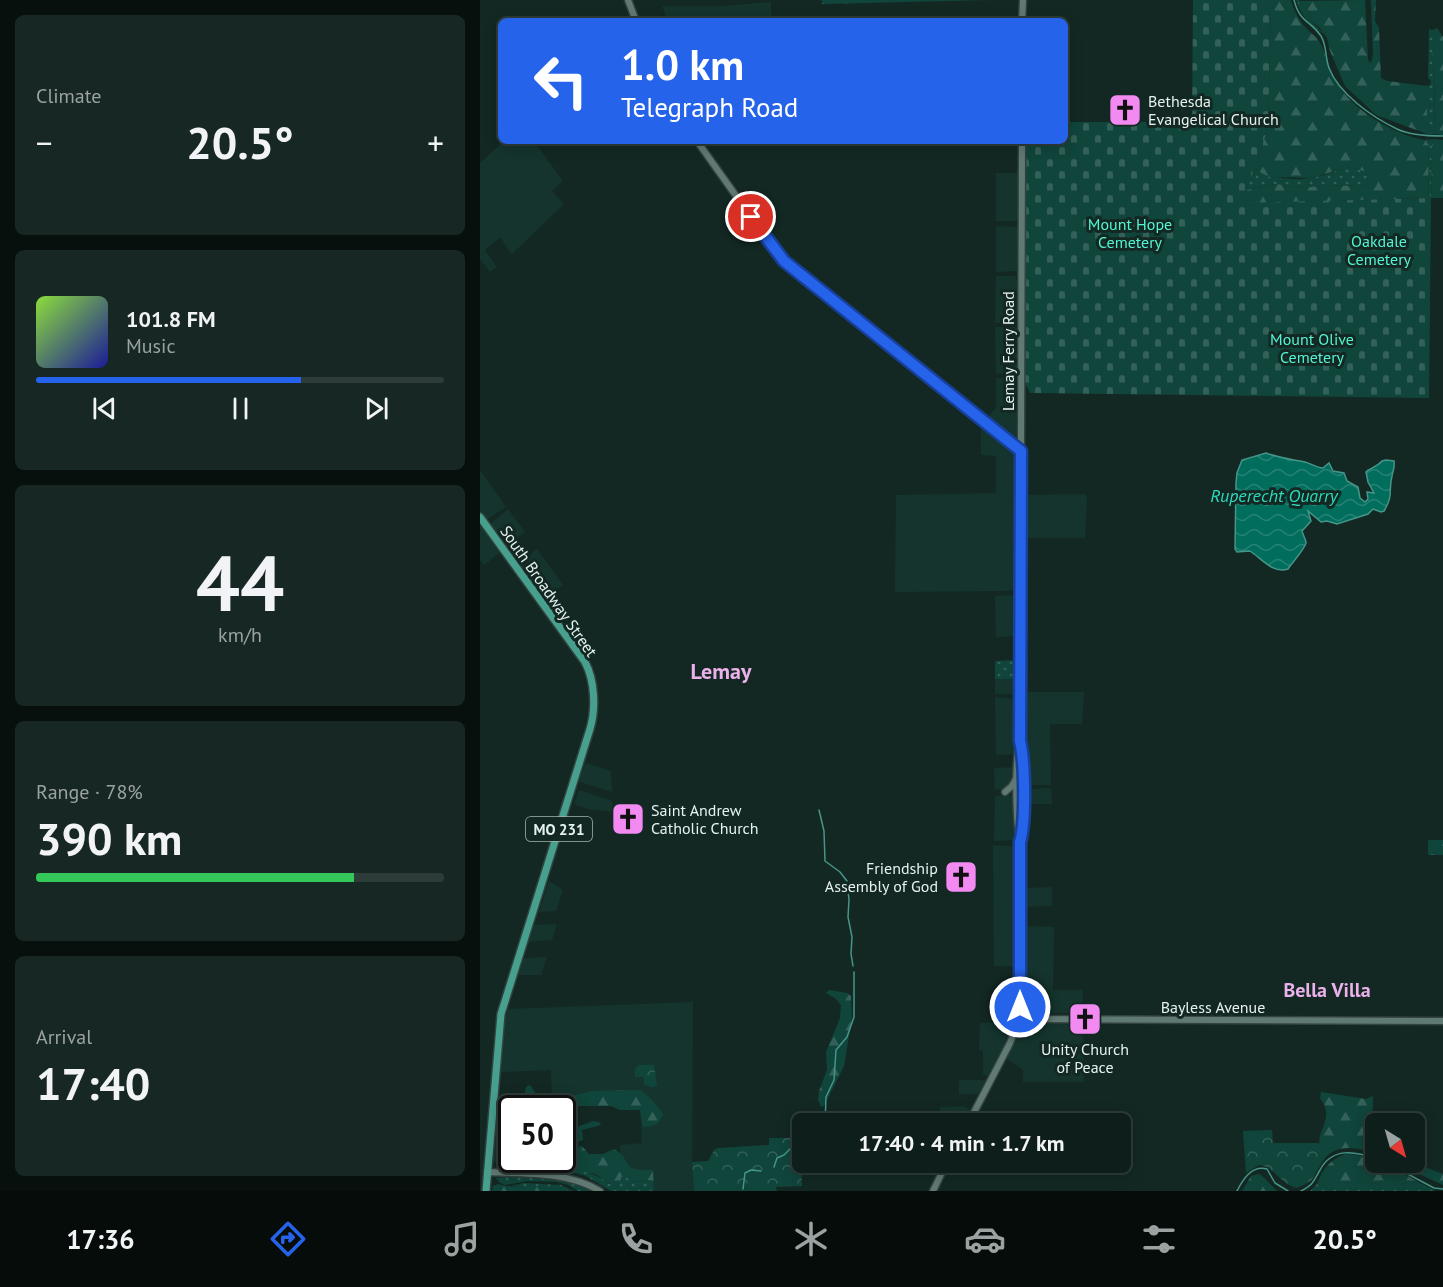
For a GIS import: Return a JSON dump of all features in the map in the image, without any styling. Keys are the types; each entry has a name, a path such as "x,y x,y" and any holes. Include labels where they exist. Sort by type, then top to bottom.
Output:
{"main road":[{"path":"627,0 635,18"},
{"path":"1022,18 1023,0"},
{"path":"699,144 781,259 1021,451"},
{"name":"Lemay Ferry Road","path":"974,1113 1010,1043 1019,1019 1020,1007 1020,842 1023,821 1023,759 1020,741 1022,144"},
{"name":"South Broadway Street","path":"480,517 585,662 590,675 594,712 502,1011 486,1189"},
{"name":"Lemay Ferry Road","path":"1020,741 1017,751 1017,825 1020,842"},
{"path":"1005,792 1017,777"},
{"path":"1020,1007 1036,1019"},
{"name":"Bayless Avenue","path":"1019,1019 1443,1021"},
{"path":"487,1172 565,1177 600,1191"},
{"path":"933,1191 942,1173"}],"shaded area":[{"path":"771,2 771,18 667,18 662,6 722,6"},
{"path":"501,144 536,144 563,181 552,191 564,204 512,254 500,237 485,250 497,267 490,272 480,259 480,163"},
{"path":"996,173 1017,173 1019,175 1017,221 996,221"},
{"path":"996,226 1018,227 1018,269 1016,271 996,272"},
{"path":"996,276 1015,276 1017,280 1017,320 1014,322 995,323"},
{"path":"995,327 1015,327 1018,330 1015,373 996,374"},
{"path":"996,378 1013,378 1016,381 1016,437 1014,440 986,419 996,408"},
{"path":"985,427 1018,455 1016,586 1013,590 1004,591 895,592 896,495 996,493 996,456 981,455 981,430"},
{"path":"480,470 506,507 486,520 480,512"},
{"path":"1084,494 1087,496 1085,538 1027,538 1024,536 1026,495"},
{"path":"508,509 525,532 505,547 490,524"},
{"path":"480,523 501,552 484,565 480,560"},
{"path":"537,549 563,585 546,598 543,598 518,564"},
{"path":"1016,595 1017,636 996,637 995,596"},
{"path":"995,679 1017,679 1017,692 995,694"},
{"path":"1025,692 1084,692 1082,724 1050,724 1051,785 1025,785"},
{"path":"995,697 1017,699 1016,754 996,755"},
{"path":"586,763 611,771 612,792 580,782 579,779"},
{"path":"1015,767 1013,780 1006,789 995,790 994,768"},
{"path":"1051,788 1052,804 1025,804 1027,789"},
{"path":"579,790 612,801 613,812 587,809 574,804"},
{"path":"1013,795 1017,840 994,841 995,796"},
{"path":"993,845 1017,846 1017,964 1014,966 994,966"},
{"path":"549,881 563,890 556,911 539,912"},
{"path":"1052,887 1052,906 1023,907 1024,888"},
{"path":"557,924 552,940 528,942 534,925"},
{"path":"1023,926 1054,927 1053,990 1083,990 1082,1010 1079,1013 1032,1013 1025,1010"},
{"path":"547,957 541,975 518,975 524,958"},
{"path":"693,1002 692,1162 694,1191 654,1191 653,1170 621,1171 620,1145 642,1143 640,1110 620,1110 620,1104 576,1105 576,1095 552,1095 551,1070 501,1071 504,1024 508,1009"},
{"path":"1006,1022 1012,1025 1002,1050 988,1075 983,1075 983,1051 979,1050 980,1023"},
{"path":"1030,1023 1083,1025 1084,1082 1023,1082 1023,1070 1007,1056 1022,1026"},
{"path":"959,1080 986,1081 978,1094 959,1094"},
{"path":"965,1106 971,1111 970,1113 940,1113 940,1107"},
{"path":"498,1138 498,1162 493,1161 495,1139"}],"green space":[{"path":"822,0 989,0 822,4"},
{"name":"Mount Hope Cemetery","path":"1193,0 1264,0 1271,6 1268,129 1242,203 1431,198 1429,398 1030,393 1025,383 1025,144 1068,144 1068,122 1192,122"},
{"path":"1264,0 1291,0 1301,21 1322,45 1337,83 1353,103 1388,127 1425,140 1429,145 1428,198 1241,204 1246,190 1277,184 1304,188 1324,185 1360,186 1369,183 1374,178 1371,173 1349,167 1311,178 1269,177 1254,169 1268,129 1271,6"},
{"path":"1296,0 1299,0 1308,10 1311,21 1325,35 1307,20"},
{"path":"1365,0 1368,60 1371,63 1373,54 1371,0 1376,0 1375,21 1379,28 1381,78 1387,81 1427,86 1427,134 1376,115 1345,86 1327,38 1311,21 1308,10 1302,11 1298,1"},
{"path":"1437,28 1443,37 1443,135 1435,134 1432,66 1433,30"},
{"path":"1429,29 1433,30 1435,134 1427,134 1427,86 1431,81 1428,78"},
{"path":"1435,139 1432,141 1431,198 1428,198 1429,145 1425,140"},
{"path":"1443,140 1443,198 1431,198 1432,141"},
{"path":"1349,167 1371,173 1375,178 1360,186 1324,185 1304,188 1277,184 1246,190 1254,169 1274,177 1304,179"},
{"path":"1017,660 1017,679 995,679 995,661"},
{"path":"1428,840 1443,840 1443,855 1428,855"},
{"path":"829,990 847,993 851,996 852,1018 844,1066 824,1106 821,1107 818,1100 827,1070 826,1052 840,1018 841,1005 826,993"},
{"path":"639,1065 654,1065 657,1086 651,1087 644,1084 644,1077 635,1077 635,1069"},
{"path":"531,1086 536,1094 541,1095 526,1095 526,1087"},
{"path":"640,1090 663,1114 656,1124 643,1127 640,1110 620,1110 611,1106 576,1107 576,1095 592,1091"},
{"path":"1321,1092 1366,1099 1373,1096 1373,1113 1365,1113 1365,1151 1343,1148 1329,1154 1323,1159 1309,1183 1326,1118 1324,1105 1320,1098"},
{"path":"550,1093 565,1095 541,1095"},
{"path":"593,1121 601,1125 582,1130 583,1140 576,1142 576,1127"},
{"path":"1272,1130 1273,1143 1318,1143 1327,1155 1314,1175 1302,1186 1296,1188 1290,1186 1264,1166 1259,1165 1246,1173 1243,1131"},
{"path":"769,1138 792,1138 792,1173 802,1173 802,1186 776,1187 777,1191 694,1191 692,1162 708,1161 714,1150 718,1148 769,1145"},
{"path":"582,1146 589,1154 603,1154 614,1149 624,1157 630,1167 653,1170 654,1191 651,1190 650,1180 632,1182 626,1177 621,1177 620,1185 616,1187 595,1174 576,1171 576,1147"},
{"path":"1345,1154 1365,1157 1365,1173 1402,1173 1426,1186 1325,1186 1317,1184 1322,1173 1335,1159"},
{"path":"1425,1167 1443,1174 1443,1185 1417,1173 1425,1173"},
{"path":"576,1170 598,1177 610,1184 621,1177 626,1177 633,1182 650,1180 653,1191 611,1191 586,1176 576,1173"},
{"path":"1258,1174 1277,1191 1242,1191 1251,1176"},
{"path":"496,1178 545,1179 571,1183 592,1191 578,1191 557,1182 527,1181 505,1185"},
{"path":"524,1183 561,1185 574,1191 512,1186"},
{"path":"498,1184 515,1187 551,1187 569,1191 492,1191 493,1186"},
{"path":"1317,1184 1325,1186 1416,1185 1426,1186 1436,1191 1310,1191"}],"water":[{"name":"Ruperecht Quarry","path":"1266,453 1321,468 1329,463 1333,471 1344,473 1347,481 1358,487 1360,498 1365,502 1368,499 1367,492 1374,493 1366,472 1382,461 1394,461 1387,506 1384,511 1373,509 1368,514 1337,524 1321,522 1308,511 1311,521 1302,531 1306,542 1304,547 1288,569 1273,568 1250,551 1237,552 1235,549 1237,473 1242,460"}],"waterway":[{"path":"1294,0 1299,13 1321,36 1329,68 1348,96 1377,118 1397,129 1413,134 1443,136"},
{"path":"819,810 824,831 825,861 840,872 847,881 853,966"},
{"path":"825,1113 826,1097 834,1080 836,1050 847,1037 854,1017 854,972"},
{"path":"774,1167 777,1158 792,1147"},
{"path":"1301,1191 1313,1182 1331,1157 1345,1153 1365,1156"},
{"path":"1237,1191 1252,1171 1262,1168 1267,1169 1275,1183 1288,1191"},
{"path":"743,1189 745,1173 751,1170 761,1171"},
{"path":"1406,1173 1434,1188 1443,1189"}],"place":[{"name":"Bethesda Evangelical Church","path":"1125,110"},
{"name":"Saint Andrew Catholic Church","path":"628,819"},
{"name":"Friendship Assembly of God","path":"961,877"},
{"name":"Unity Church of Peace","path":"1085,1019"}],"district":[{"name":"Lemay","path":"721,671"},
{"name":"Bella Villa","path":"1327,990"}],"route":[{"path":"751,217 781,259 1021,451 1020,741 1023,751 1023,833 1020,842 1020,1007"}],"park label":[{"name":"Oakdale Cemetery","path":"1379,250"},
{"name":"Mount Olive Cemetery","path":"1312,348"}]}
